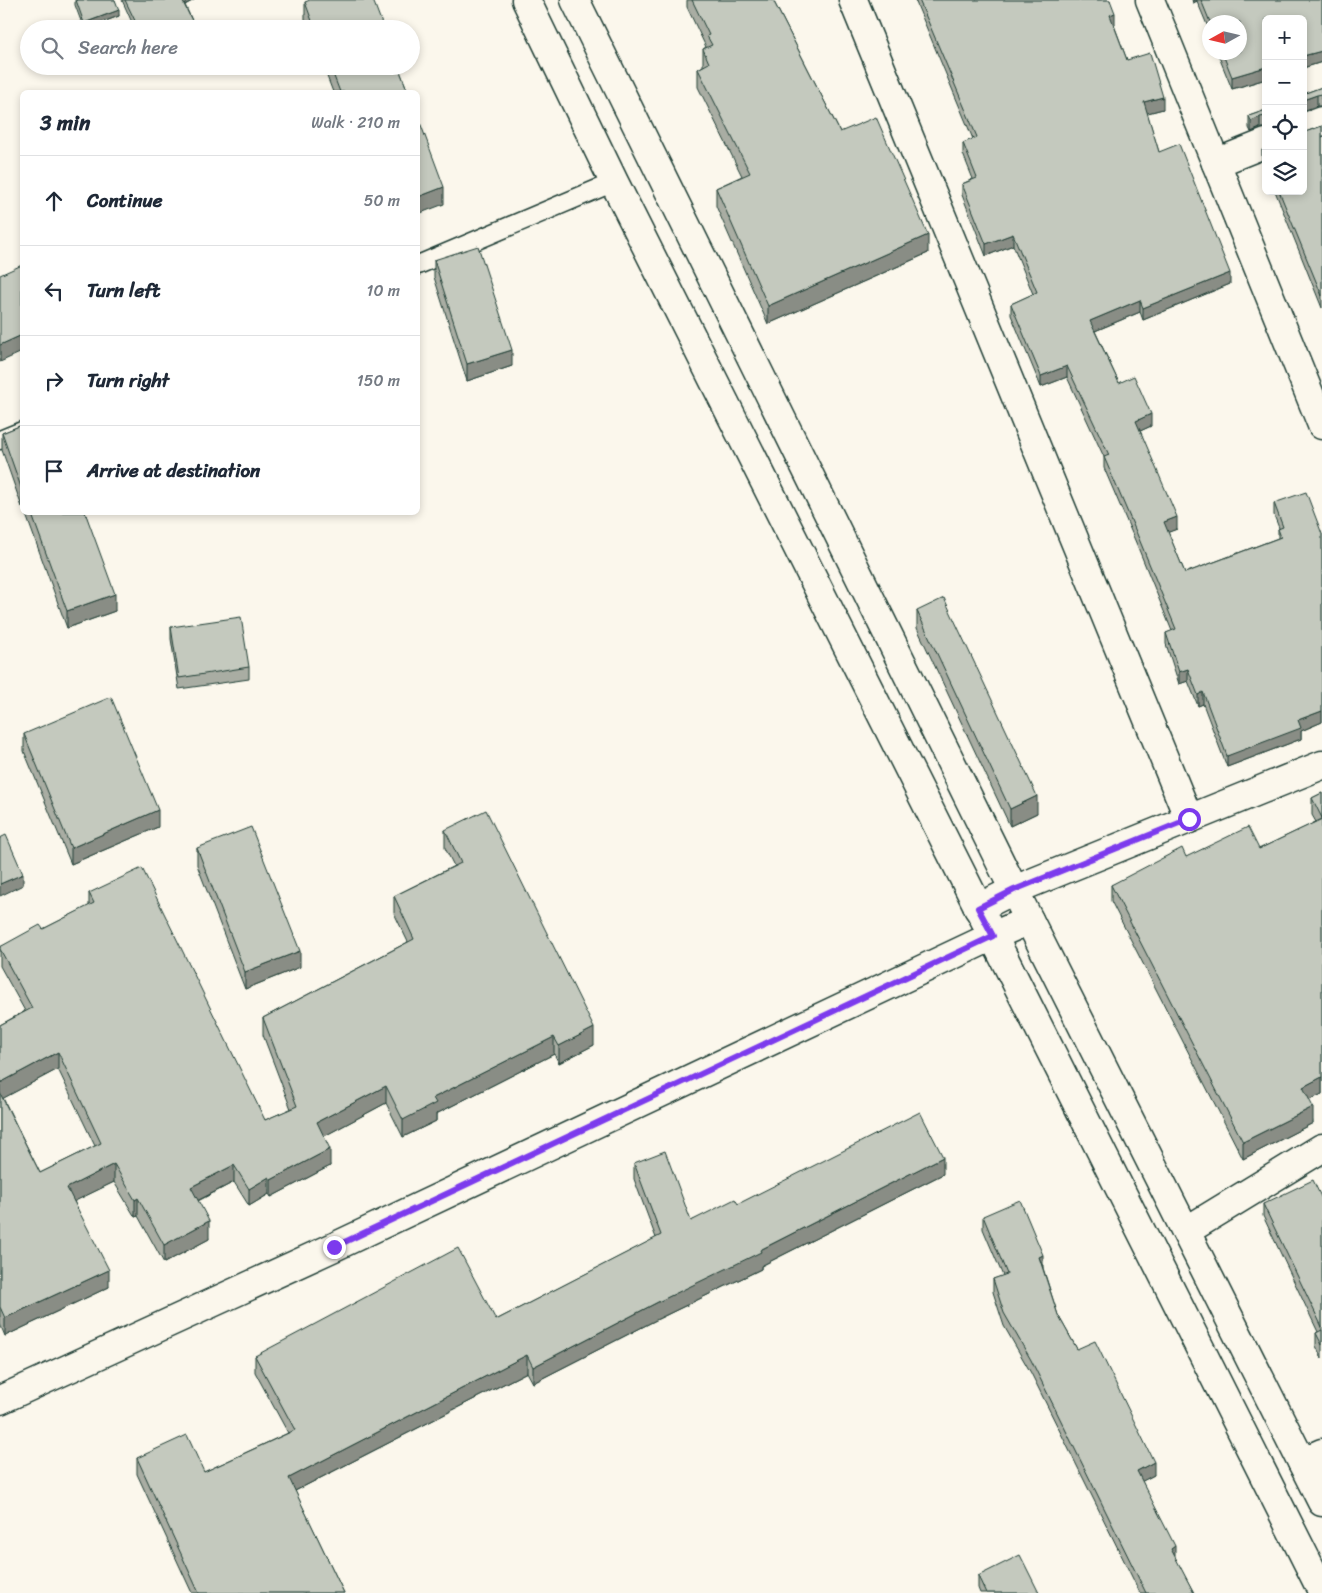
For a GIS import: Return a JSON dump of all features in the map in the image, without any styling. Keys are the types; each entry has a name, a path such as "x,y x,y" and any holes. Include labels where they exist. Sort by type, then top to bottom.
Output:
{"street":[{"path":"526,0 614,182 1322,1591"},
{"path":"575,0 1014,890 1186,1231 1312,1458 1322,1502"},
{"path":"853,0 1189,819"},
{"path":"1150,0 1322,425"},
{"path":"1307,127 1322,121"},
{"path":"1216,163 1262,145"},
{"path":"978,908 1014,890 1322,764"},
{"path":"0,1400 334,1247 1029,920"},
{"path":"1186,1231 1322,1148"}],"lane":[{"path":"420,264 614,182"},
{"path":"0,440 20,432"}],"building":[{"path":"76,0 115,0 119,10 92,20 83,20"},
{"path":"125,0 182,0 192,20 135,20"},
{"path":"310,0 373,0 381,20 312,20 305,2"},
{"path":"692,0 773,0 840,132 876,117 928,235 768,306 716,188 750,173 698,69 709,63 703,49 712,45"},
{"path":"919,0 1110,0 1115,13 1110,15 1127,60 1150,53 1163,97 1144,102 1159,152 1179,144 1230,273 1143,308 1140,300 1090,321 1119,383 1134,376 1151,414 1136,421 1177,517 1164,522 1185,573 1281,537 1278,529 1283,527 1274,503 1306,492 1322,534 1322,711 1298,720 1301,728 1227,756 1203,692 1198,695 1188,669 1179,672 1166,633 1176,629 1104,457 1109,455 1067,366 1041,376 1011,304 1037,292 1013,234 986,244 962,184 977,178 963,143 977,137"},
{"path":"1201,0 1322,0 1322,51 1307,55 1307,15 1262,15 1262,68 1232,77 1225,60 1247,60 1247,15 1207,15"},
{"path":"333,75 401,75 407,90 339,90"},
{"path":"1322,87 1322,94 1307,99 1307,93"},
{"path":"1262,111 1262,117 1251,121 1249,116"},
{"path":"420,122 444,187 420,196"},
{"path":"1322,126 1322,296 1281,195 1307,195 1308,131"},
{"path":"478,246 512,350 467,364 434,260"},
{"path":"20,266 20,336 0,345 0,275"},
{"path":"20,426 20,484 2,433"},
{"path":"32,515 86,515 115,594 67,611"},
{"path":"944,598 1037,796 1010,809 917,611"},
{"path":"241,617 249,667 179,678 171,627"},
{"path":"111,697 158,810 71,848 24,734"},
{"path":"1322,793 1322,818 1312,798"},
{"path":"486,810 594,1028 559,1046 554,1037 433,1098 436,1103 403,1120 386,1086 317,1122 330,1149 271,1180 269,1177 249,1189 234,1165 191,1187 209,1221 164,1245 138,1198 135,1200 114,1164 67,1188 109,1270 5,1318 0,1307 0,1093 40,1173 101,1143 58,1052 0,1083 0,1025 32,1008 0,947 40,925 43,929 94,903 89,893 142,868 265,1120 297,1106 263,1018 414,939 394,896 461,863 445,830"},
{"path":"1322,819 1322,1077 1303,1087 1313,1107 1243,1142 1111,885 1182,848 1186,857 1248,827 1259,849"},
{"path":"251,827 300,951 245,972 197,848"},
{"path":"6,835 23,874 0,884 0,838"},
{"path":"920,1112 943,1157 760,1250 761,1252 658,1302 533,1367 527,1355 289,1478 344,1593 199,1593 137,1458 187,1435 204,1472 295,1430 255,1356 458,1248 496,1320 661,1235 634,1163 665,1151 691,1221 735,1199 738,1204"},
{"path":"1313,1180 1322,1199 1322,1327 1263,1204"},
{"path":"1020,1200 1043,1255 1039,1257 1058,1315 1077,1349 1095,1341 1154,1462 1137,1471 1175,1546 1171,1549 1194,1593 1146,1593 1031,1360 1004,1313 993,1279 1007,1274 983,1216"},
{"path":"1322,1330 1322,1345 1316,1333"},
{"path":"1020,1555 1039,1593 986,1593 978,1576"}],"route":[{"path":"334,1247 993,936 978,908 1014,890 1189,819"}]}
